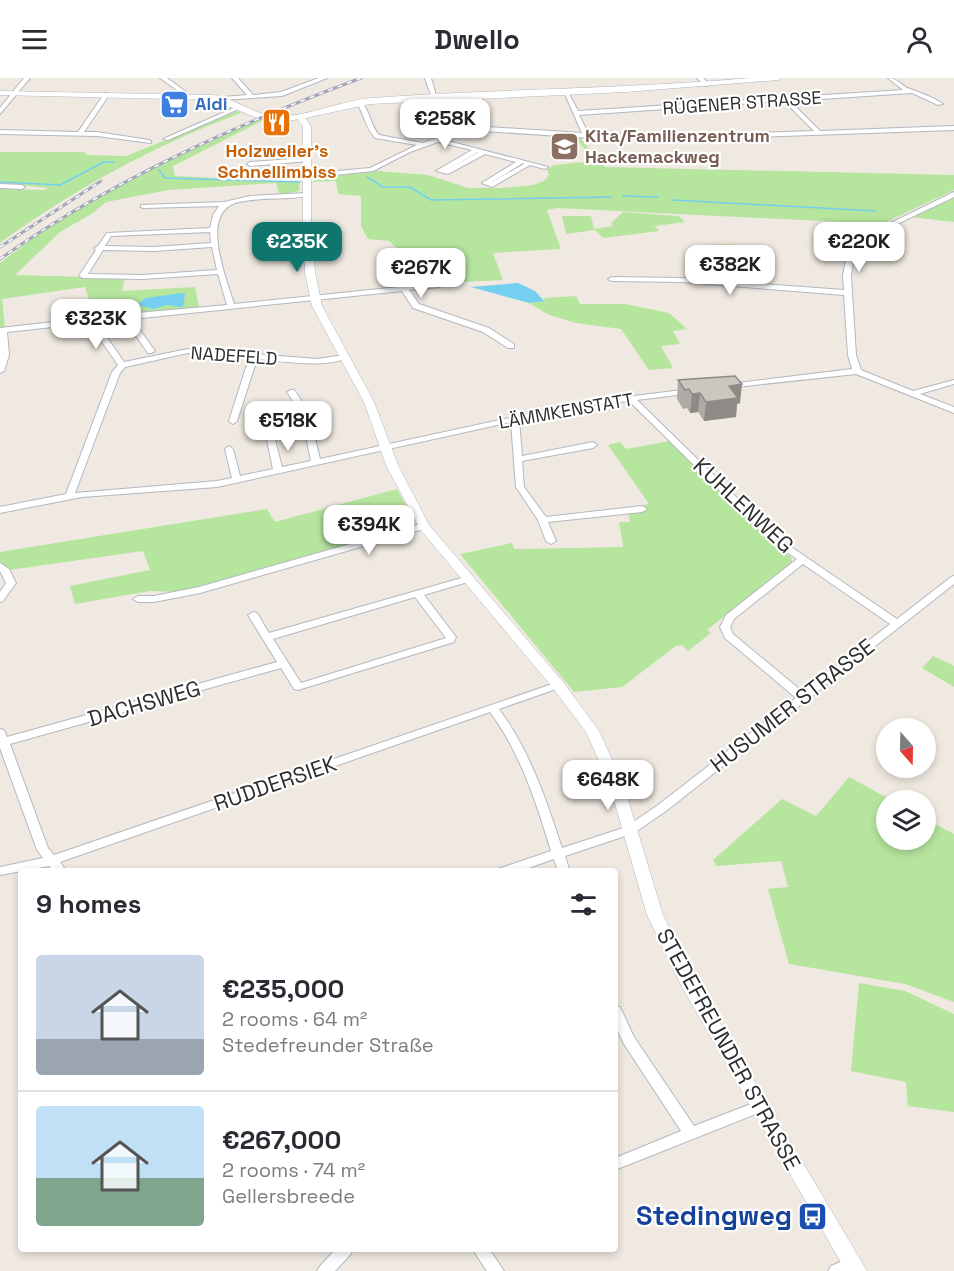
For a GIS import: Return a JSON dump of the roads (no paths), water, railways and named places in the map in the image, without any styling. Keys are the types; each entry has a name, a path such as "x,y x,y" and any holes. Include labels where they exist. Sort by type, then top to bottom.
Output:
{"main road":[{"path":"0,93 174,96 185,99 193,96 223,99 238,108 268,118 300,118 359,102 566,93 704,81 778,78"},
{"path":"174,96 183,92 192,93 193,96"}],"street":[{"path":"0,112 27,78"},
{"path":"163,78 183,92"},
{"path":"235,78 251,96"},
{"path":"223,99 282,94 324,78"},
{"path":"428,78 435,98"},
{"name":"RÜGENER STRASSE","path":"891,78 908,91"},
{"name":"RÜGENER STRASSE","path":"576,113 787,101 908,91 918,91 940,104"},
{"path":"566,93 588,135"},
{"path":"80,134 106,95"},
{"path":"468,128 474,120 480,96"},
{"path":"787,101 819,133"},
{"path":"359,102 364,106 366,124 377,137 424,144"},
{"path":"166,139 238,108"},
{"name":"STEDEFREUNDER STRASSE","path":"300,118 307,126 306,195 313,298 370,404 385,447 419,527 554,687 585,720 605,755 625,832 669,946 760,1106 848,1269"},
{"path":"306,176 371,170 424,144 468,128 512,133 693,137 954,128"},
{"path":"0,132 80,134 149,142"},
{"path":"437,140 545,167"},
{"path":"481,151 446,173 439,171 481,151"},
{"path":"250,165 306,160"},
{"path":"526,162 492,185 485,183 526,162"},
{"path":"0,186 22,187"},
{"path":"857,371 852,355 847,262 858,244 875,232 954,194"},
{"path":"143,206 227,204 306,195"},
{"path":"227,204 219,210 214,230 214,245 231,306"},
{"path":"214,230 106,235 83,276 143,277 221,272"},
{"path":"98,249 154,249 214,245"},
{"path":"612,279 681,280 848,293"},
{"path":"0,371 5,355 3,330 437,285"},
{"path":"404,288 416,306 486,330 511,346"},
{"path":"126,316 150,351"},
{"path":"70,495 112,382 122,365 91,320"},
{"name":"NADEFELD","path":"122,365 188,351 317,361 344,357"},
{"path":"233,421 254,356"},
{"path":"714,388 857,371 954,410"},
{"path":"913,393 954,382"},
{"name":"LÄMMKENSTATT","path":"0,510 70,495 201,486 237,480 578,405 703,389"},
{"path":"291,392 304,419 316,462"},
{"name":"KUHLENWEG","path":"630,398 775,540 896,623"},
{"path":"515,419 520,487 543,520 550,541"},
{"path":"271,440 278,471"},
{"path":"518,459 593,445"},
{"path":"229,449 237,480"},
{"path":"543,520 642,509"},
{"path":"138,599 154,599 200,590 419,527"},
{"path":"803,559 730,617 725,627 729,636 803,698"},
{"path":"0,566 11,583 11,587 0,599"},
{"name":"HUSUMER STRASSE","path":"514,868 625,832 662,808 954,579"},
{"path":"267,637 463,580"},
{"path":"253,615 298,687 450,640 451,637 417,593"},
{"name":"DACHSWEG","path":"2,738 284,664"},
{"name":"RUDDERSIEK","path":"0,871 51,861 554,687"},
{"path":"494,708 515,739 563,868"},
{"path":"2,738 43,850 57,868"},
{"path":"618,1017 629,1040 691,1134"},
{"path":"618,1163 760,1106"},
{"path":"325,1271 343,1252"},
{"path":"482,1252 496,1271"}],"water":[{"path":"518,283 535,291 544,301 529,303 471,287"},
{"path":"185,294 183,307 166,305 154,309 137,305 146,298"}],"waterway":[{"path":"0,182 60,185 104,162 114,162"},
{"path":"159,170 165,178 300,182"},
{"path":"367,177 383,187 410,187 431,200 611,197"},
{"path":"623,196 658,197"},
{"path":"673,200 875,211"}],"railway":[{"path":"0,259 86,204 174,157 266,115 361,78"},
{"path":"0,247 101,181"}],"place":[{"name":"Aldi","path":"174,104"},
{"name":"Holzweiler's Schnellimbiss","path":"277,122"},
{"name":"Kita/Familienzentrum Hackemackweg","path":"564,146"},
{"name":"Stedingweg","path":"813,1216"}]}
